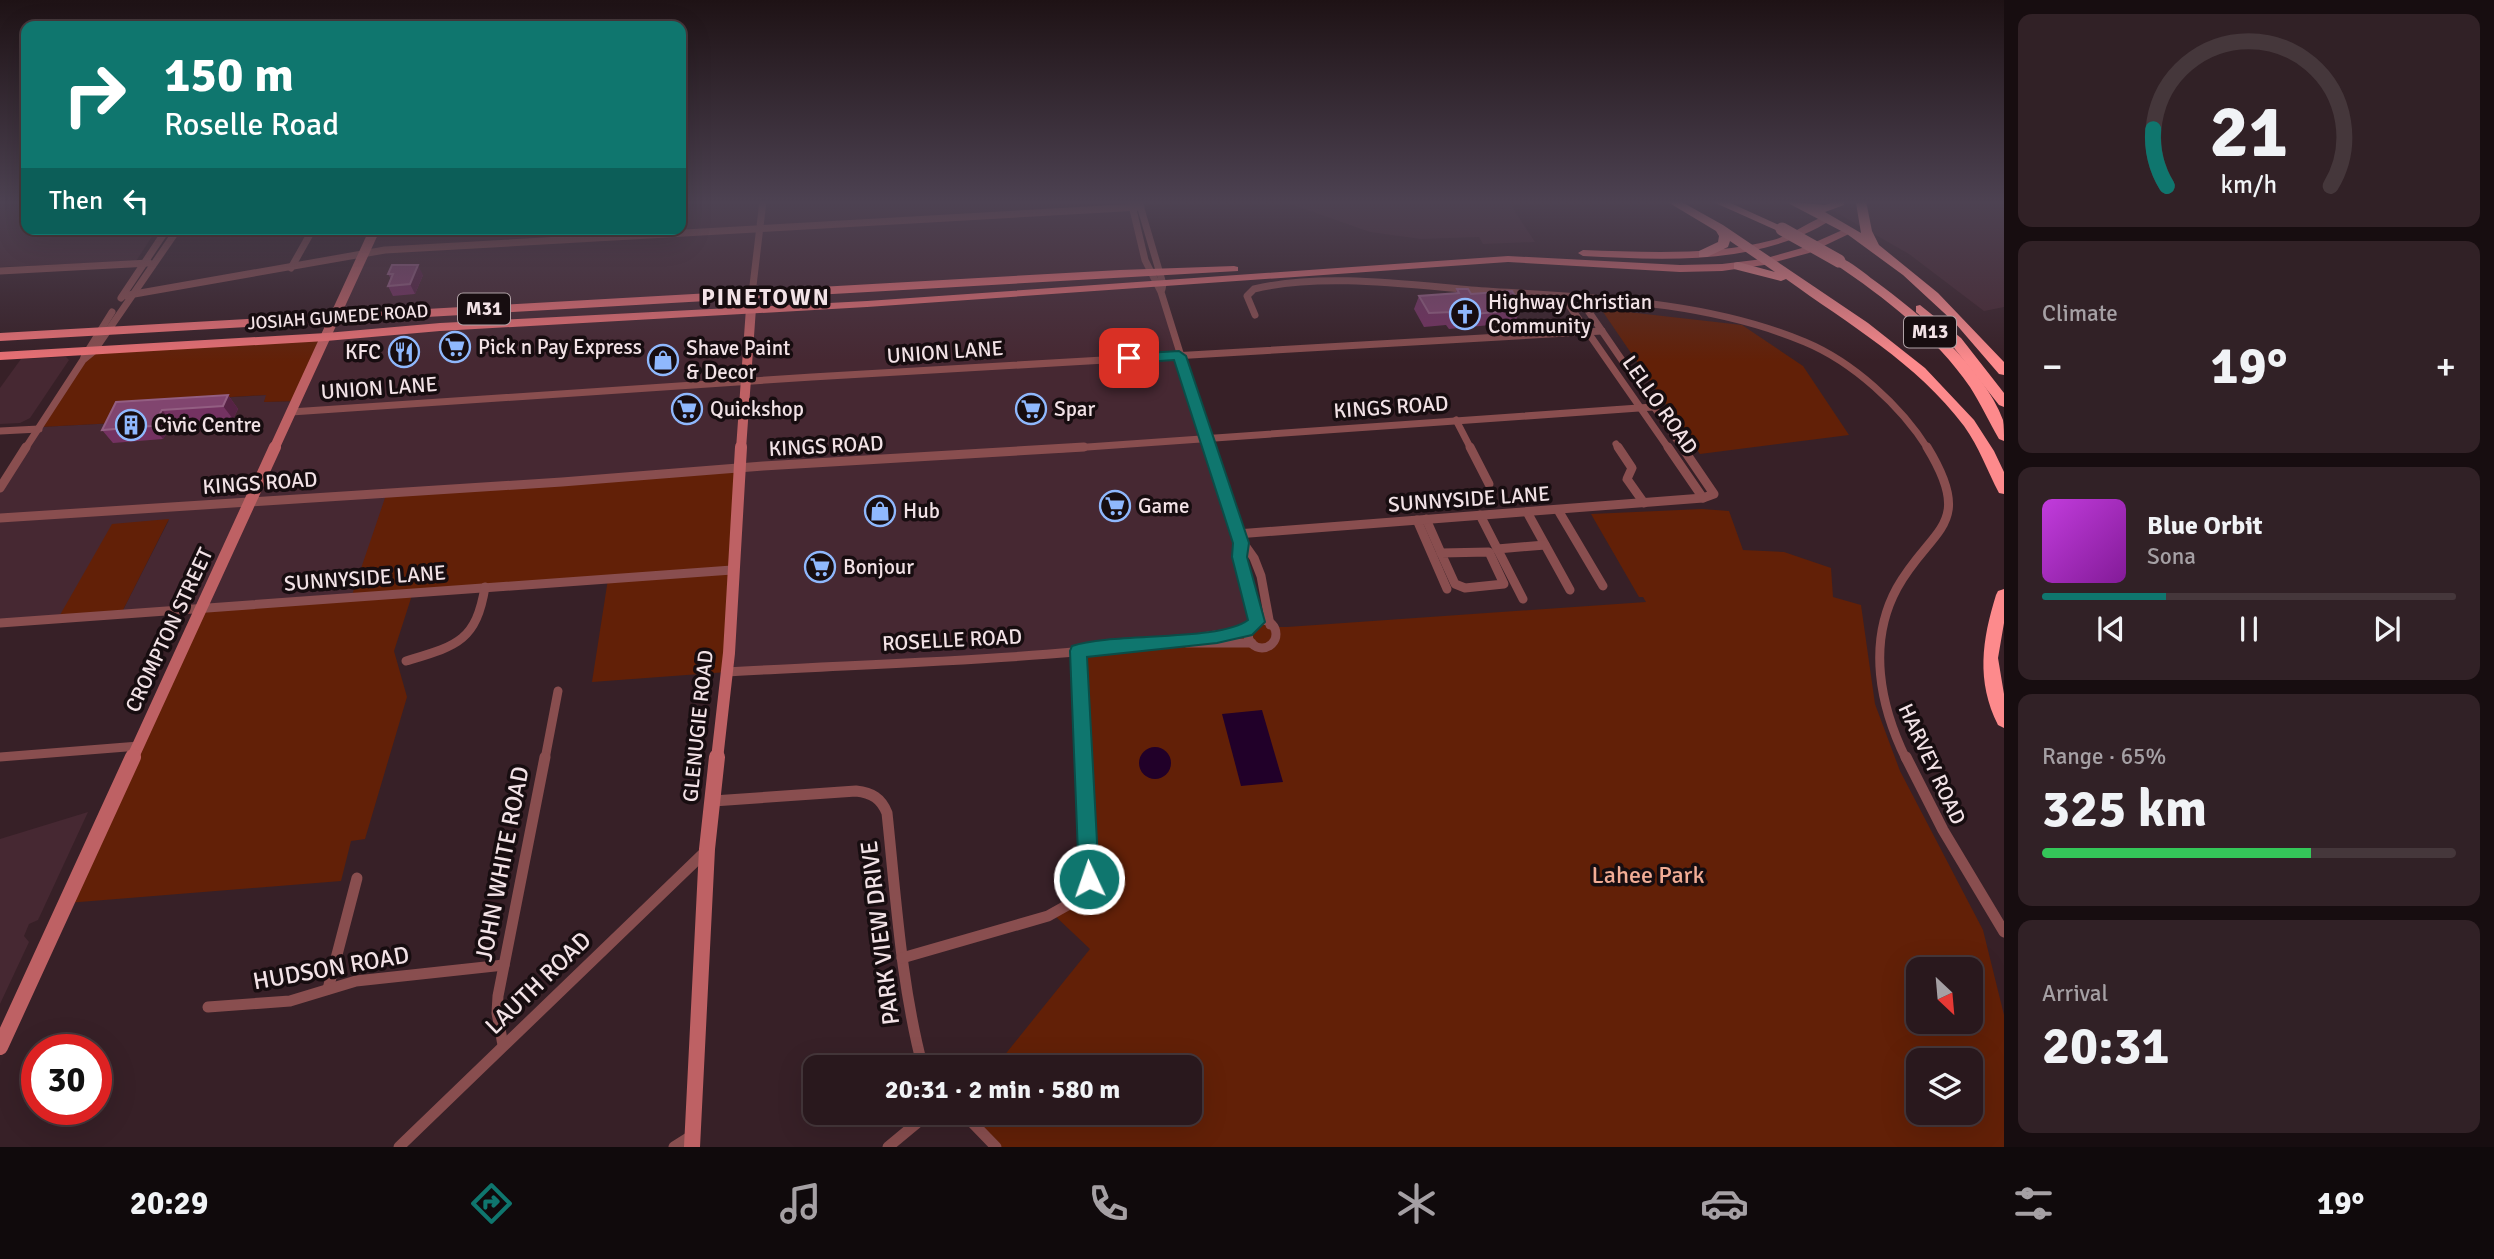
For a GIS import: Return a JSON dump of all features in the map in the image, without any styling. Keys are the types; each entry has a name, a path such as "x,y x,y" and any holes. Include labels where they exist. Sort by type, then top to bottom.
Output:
{"highway":[{"path":"1761,255 1888,342 1945,393 1981,438 2004,489"},
{"name":"M13","path":"1835,255 1903,295 1932,319 1970,357 2004,402"},
{"path":"1883,255 1946,306 2004,371"},
{"name":"M13","path":"1838,256 1938,340 1986,401 2004,436"},
{"path":"1738,266 1784,278 1817,295"},
{"path":"2004,595 1992,637 1989,664 1991,684 2004,720"}],"main road":[{"name":"JOSIAH GUMEDE ROAD","path":"0,337 1491,255"},
{"name":"JOSIAH GUMEDE ROAD","path":"1598,255 1687,255"},
{"name":"JOSIAH GUMEDE ROAD","path":"0,356 88,354 440,327 1160,287 1322,271 1551,259 1675,270 1738,266 1790,255"}],"street":[{"path":"0,488 104,331 150,255"},
{"path":"127,295 161,255"},
{"path":"291,268 299,255"},
{"path":"127,295 361,255"},
{"name":"CROMPTON STREET","path":"0,1047 364,255"},
{"path":"752,294 757,255"},
{"path":"1150,255 1179,356 1239,538 1240,557 1257,622"},
{"path":"0,271 155,263"},
{"name":"HARVEY ROAD","path":"1255,315 1247,296 1249,290 1302,284 1384,282 1580,299 1707,314 1754,324 1797,339 1831,356 1862,380 1894,410 1927,448 1947,486 1948,508 1941,531 1899,585 1886,613 1880,654 1884,702 1894,733 1929,805 2004,932"},
{"name":"GLENUGIE ROAD","path":"692,1141 707,849 727,673 752,294"},
{"name":"LELLO ROAD","path":"1564,298 1703,498"},
{"name":"LELLO ROAD","path":"1580,299 1714,494"},
{"name":"UNION LANE","path":"291,412 747,381 1602,331"},
{"name":"KINGS ROAD","path":"0,518 741,468 929,458 1653,407"},
{"path":"1456,420 1489,484"},
{"path":"0,431 39,429"},
{"path":"1616,444 1632,468 1627,479 1644,503"},
{"name":"SUNNYSIDE LANE","path":"1239,538 1421,520 1703,498 1714,494"},
{"path":"1558,510 1603,586"},
{"path":"1527,512 1570,590"},
{"path":"1480,515 1523,600"},
{"path":"1421,520 1458,587 1504,584 1487,551 1441,553"},
{"path":"1421,520 1447,589"},
{"path":"1239,538 1255,559 1271,616 1269,625"},
{"path":"1497,549 1545,545"},
{"name":"SUNNYSIDE LANE","path":"0,624 732,570"},
{"path":"406,660 439,650 474,628 485,587"},
{"path":"1257,622 1269,625 1276,632 1275,642 1262,646 1252,643 1246,630 1257,622"},
{"name":"ROSELLE ROAD","path":"727,673 1078,651 1179,642 1246,630"},
{"name":"ROSELLE ROAD","path":"1179,642 1200,645 1252,643"},
{"path":"902,958 1048,916 1063,910 1081,897 1089,879 1078,651"},
{"name":"JOHN WHITE ROAD","path":"503,1045 497,1013 504,965 558,691"},
{"path":"0,757 139,746"},
{"name":"PARK VIEW DRIVE","path":"713,801 856,791 876,795 887,813 902,958 913,1031 919,1055"},
{"name":"LAUTH ROAD","path":"398,1147 707,849"},
{"path":"328,989 357,878"},
{"name":"HUDSON ROAD","path":"208,1007 290,1001 356,981 504,965"},
{"path":"888,1147 915,1125"},
{"path":"975,1125 996,1147"},
{"path":"674,1147 692,1141"}],"shaded area":[{"path":"0,255 140,255 136,261 0,267"},
{"path":"363,255 1145,255 1161,292 1240,543 1256,622 1246,636 1078,650 727,672 733,569 0,623 0,488 40,427 116,423 128,403 267,395 264,402 297,401","holes":["169,520 123,610 61,615"]},
{"path":"1910,255 2004,255 2004,307 1984,311"},
{"path":"66,357 69,360 30,418 20,423 0,424 0,388 21,359"},
{"path":"1262,710 1283,782 1241,786 1222,714"},
{"path":"1155,747 1166,752 1171,763 1166,774 1155,779 1144,774 1139,763 1144,752"},
{"path":"88,812 38,920 29,924 24,936 29,942 0,1004 0,839"}],"green space":[{"path":"1601,309 1742,325 1803,366 1849,435 1700,454"},
{"path":"327,337 297,401 264,402 266,395 129,403 116,423 40,427 89,351"},
{"path":"741,468 727,672 592,682 608,579 413,592 394,651 407,697 365,839 351,841 341,881 67,903 202,608 351,598 387,492"},
{"name":"Lahee Park","path":"1702,509 1729,511 1743,550 1784,552 1831,568 1833,597 1861,605 1875,704 1900,771 1983,930 2004,1015 2004,1147 995,1147 975,1125 1202,1125 1202,1055 1005,1055 1090,949 1053,914 1088,879 1078,650 1246,636 1247,627 1256,622 1273,627 1287,627 1646,602 1643,597 1639,597 1591,514"},
{"path":"169,519 123,610 60,615 112,524"}],"building":[{"path":"392,265 418,265 410,284 388,286 393,274 388,274"},
{"path":"1457,289 1468,289 1471,294 1512,291 1522,307 1454,316 1452,312 1429,313 1419,296 1459,293"},
{"path":"228,395 223,406 162,410 152,426 102,430 116,402"}],"place":[{"name":"Highway Christian Community","path":"1465,314"},
{"name":"Pick n Pay Express","path":"455,347"},
{"name":"KFC","path":"404,352"},
{"name":"Shave Paint & Decor","path":"663,360"},
{"name":"Quickshop","path":"687,409"},
{"name":"Spar","path":"1031,409"},
{"name":"Civic Centre","path":"131,425"},
{"name":"Game","path":"1115,506"},
{"name":"Hub","path":"880,511"},
{"name":"Bonjour","path":"820,567"}],"district":[{"name":"PINETOWN","path":"766,297"}],"route":[{"path":"1089,879 1078,651 1217,636 1246,630 1257,622 1240,557 1241,543 1179,356 1129,358"}]}
